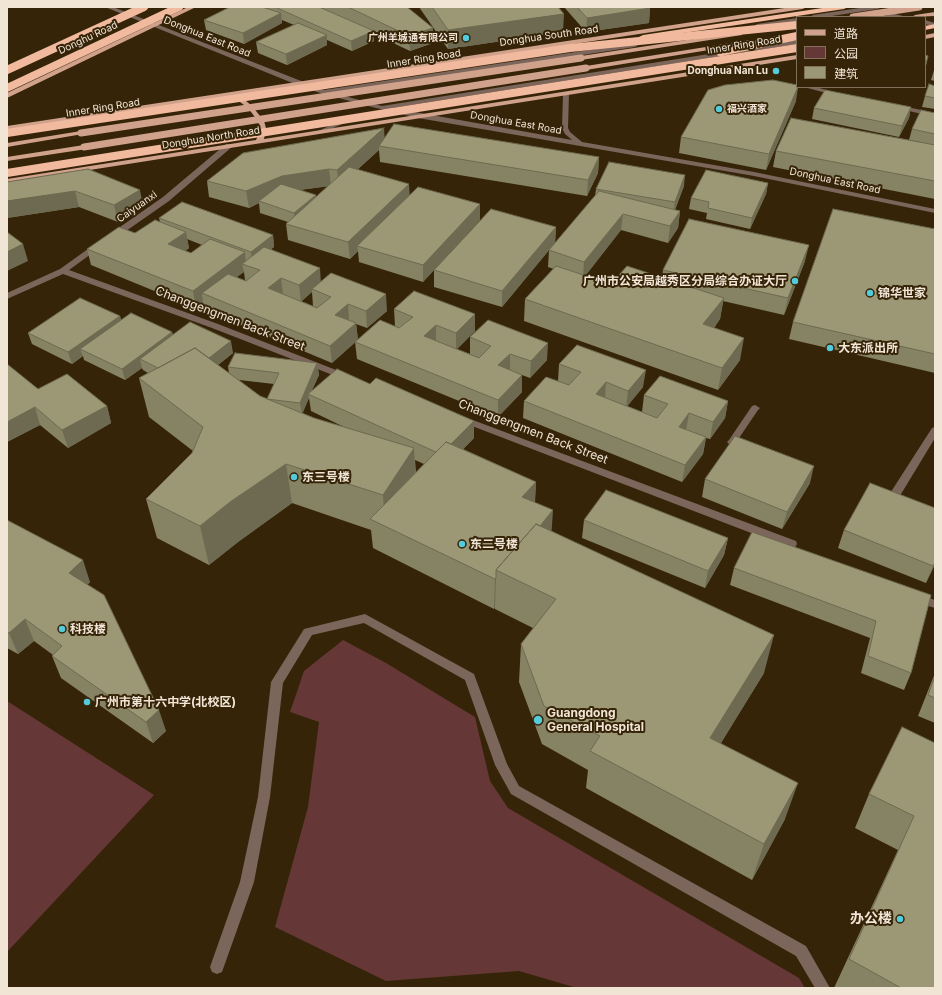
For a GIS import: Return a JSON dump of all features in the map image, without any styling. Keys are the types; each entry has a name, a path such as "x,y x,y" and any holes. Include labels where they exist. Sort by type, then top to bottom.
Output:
{"highway":[{"name":"Donghu Road","path":"7,70 144,7"},
{"name":"Donghu Road","path":"7,88 179,7"},
{"name":"Inner Ring Road","path":"7,133 844,7"},
{"path":"570,48 796,25"},
{"path":"564,85 796,35"},
{"name":"Inner Ring Road","path":"7,173 796,48"}],"main road":[{"path":"7,70 139,7"},
{"path":"7,96 193,7"},
{"name":"Donghua South Road","path":"297,83 803,7"},
{"path":"860,16 919,7"},
{"path":"922,16 935,14"},
{"path":"7,144 796,25"},
{"path":"7,159 796,35"},
{"path":"418,116 796,57"},
{"path":"9,127 297,83"},
{"path":"233,93 250,107 261,121 263,128 262,136 259,141"},
{"name":"Donghua North Road","path":"7,181 418,116"}],"street":[{"name":"Donghua East Road","path":"108,7 297,83 322,92 378,108 747,173 935,211"},
{"path":"857,7 898,16"},
{"path":"820,16 878,7"},
{"path":"233,93 322,92 796,20"},
{"path":"322,131 378,108 796,42"},
{"path":"812,88 845,95"},
{"path":"566,94 565,128 568,133 579,143"},
{"path":"890,105 935,115"},
{"name":"Caiyuanxi","path":"7,296 63,271 166,198 229,146"},
{"name":"Changgengmen Back Street","path":"63,271 215,326 355,380"},
{"path":"732,442 755,408"},
{"name":"Changgengmen Back Street","path":"452,416 792,544 786,553 801,558"},
{"path":"891,501 935,430"},
{"path":"905,594 935,604"},
{"path":"217,967 247,882 264,797 277,682 308,632 365,618 470,677 489,727 501,765 515,790 801,951 823,988"}],"green space":[{"path":"343,640 386,663 475,717 490,781 508,808 799,978 805,988 577,988 519,971 386,981 275,927 308,807 319,722 290,712 304,671"},
{"path":"7,701 154,795 7,952"}],"building":[{"path":"230,7 262,7 281,13 243,33 204,20"},
{"path":"275,7 319,7 374,31 351,41"},
{"path":"348,7 407,7 433,28 409,36"},
{"path":"432,7 558,7 564,14 448,30"},
{"path":"577,7 649,7 650,8 587,18"},
{"path":"298,23 327,35 286,54 256,42"},
{"path":"773,80 796,85 796,88 798,88 769,154 681,137 708,90 725,85"},
{"path":"929,84 935,86 935,98 925,96"},
{"path":"825,90 911,107 902,126 814,108"},
{"path":"921,110 935,113 935,134 912,129"},
{"path":"791,118 935,145 935,181 776,151"},
{"path":"394,124 599,157 588,180 379,146"},
{"path":"384,128 337,170 329,169 282,176 246,191 207,181 243,153"},
{"path":"609,162 685,175 675,202 596,189"},
{"path":"349,167 409,184 348,242 286,224"},
{"path":"88,169 140,190 114,205 75,191 7,201 7,182"},
{"path":"706,170 768,183 752,218 708,208 709,202 691,198"},
{"path":"281,184 316,195 294,213 259,201"},
{"path":"418,187 480,204 423,265 357,246"},
{"path":"599,191 680,211 670,226 623,214 584,262 549,250"},
{"path":"182,202 273,235 251,252 159,218"},
{"path":"491,209 556,227 502,291 434,270"},
{"name":"锦华世家","path":"833,209 935,229 935,354 793,322"},
{"path":"689,219 809,245 788,298 663,270"},
{"path":"155,220 186,232 168,244 191,253 210,239 245,252 193,291 87,249 119,227 135,233"},
{"path":"7,232 23,244 7,252"},
{"path":"264,247 320,268 299,285 281,278 268,288 317,308 331,297 312,289 331,273 386,294 366,311 348,304 335,315 356,323 330,346 202,293 228,274 246,281 260,270 242,264"},
{"path":"556,266 611,284 627,266 724,298 703,324 744,338 722,368 525,299"},
{"path":"414,291 475,314 456,333 436,325 424,336 479,358 491,346 470,337 488,320 548,343 531,361 510,354 498,365 522,375 498,400 355,342 380,320 399,328 413,317 394,309"},
{"path":"80,298 120,316 68,352 28,333"},
{"path":"131,313 172,332 122,369 80,349"},
{"path":"190,322 231,341 209,358 195,348 158,368 140,359"},
{"path":"577,345 646,370 628,391 606,382 596,394 657,418 668,404 644,395 660,376 728,401 713,422 689,413 679,427 706,437 685,465 524,401 546,377 569,385 581,372 559,364"},
{"path":"195,348 260,396 314,418 414,448 383,495 286,464 230,502 200,526 146,499 192,453 203,427 139,378"},
{"path":"235,353 317,363 300,403 267,399 279,373 228,367"},
{"path":"7,364 38,389 67,374 107,406 62,430 35,407 7,422"},
{"path":"337,369 370,384 376,378 474,421 451,444 446,442 436,452 308,394"},
{"path":"735,436 814,466 787,512 705,479"},
{"name":"东二号楼","path":"446,442 536,482 522,497 553,510 540,526 536,524 496,570 495,579 370,519"},
{"path":"870,483 935,508 935,562 933,566 844,530"},
{"path":"606,490 728,538 708,571 584,520"},
{"name":"科技楼","path":"7,520 83,560 69,573 104,595 159,710 146,722 52,656 62,646 25,619 9,633 7,632"},
{"path":"536,524 774,635 710,738 798,783 764,844 590,751 600,736 544,706 521,644 556,599 496,570"},
{"path":"752,532 931,595 911,673 868,656 876,621 734,568"},
{"path":"935,676 935,698 928,695"},
{"name":"办公楼","path":"902,727 935,743 935,988 901,988 849,959 914,816 869,794"}],"place":[{"name":"广州羊城通有限公司","path":"466,38"},
{"name":"Donghua Nan Lu","path":"776,71"},
{"name":"福兴酒家","path":"719,109"},
{"name":"广州市公安局越秀区分局综合办证大厅","path":"795,281"},
{"name":"锦华世家","path":"870,293"},
{"name":"大东派出所","path":"830,348"},
{"name":"东三号楼","path":"294,477"},
{"name":"东二号楼","path":"462,544"},
{"name":"科技楼","path":"62,629"},
{"name":"广州市第十六中学(北校区)","path":"87,702"},
{"name":"Guangdong General Hospital","path":"538,720"},
{"name":"办公楼","path":"900,919"}]}
